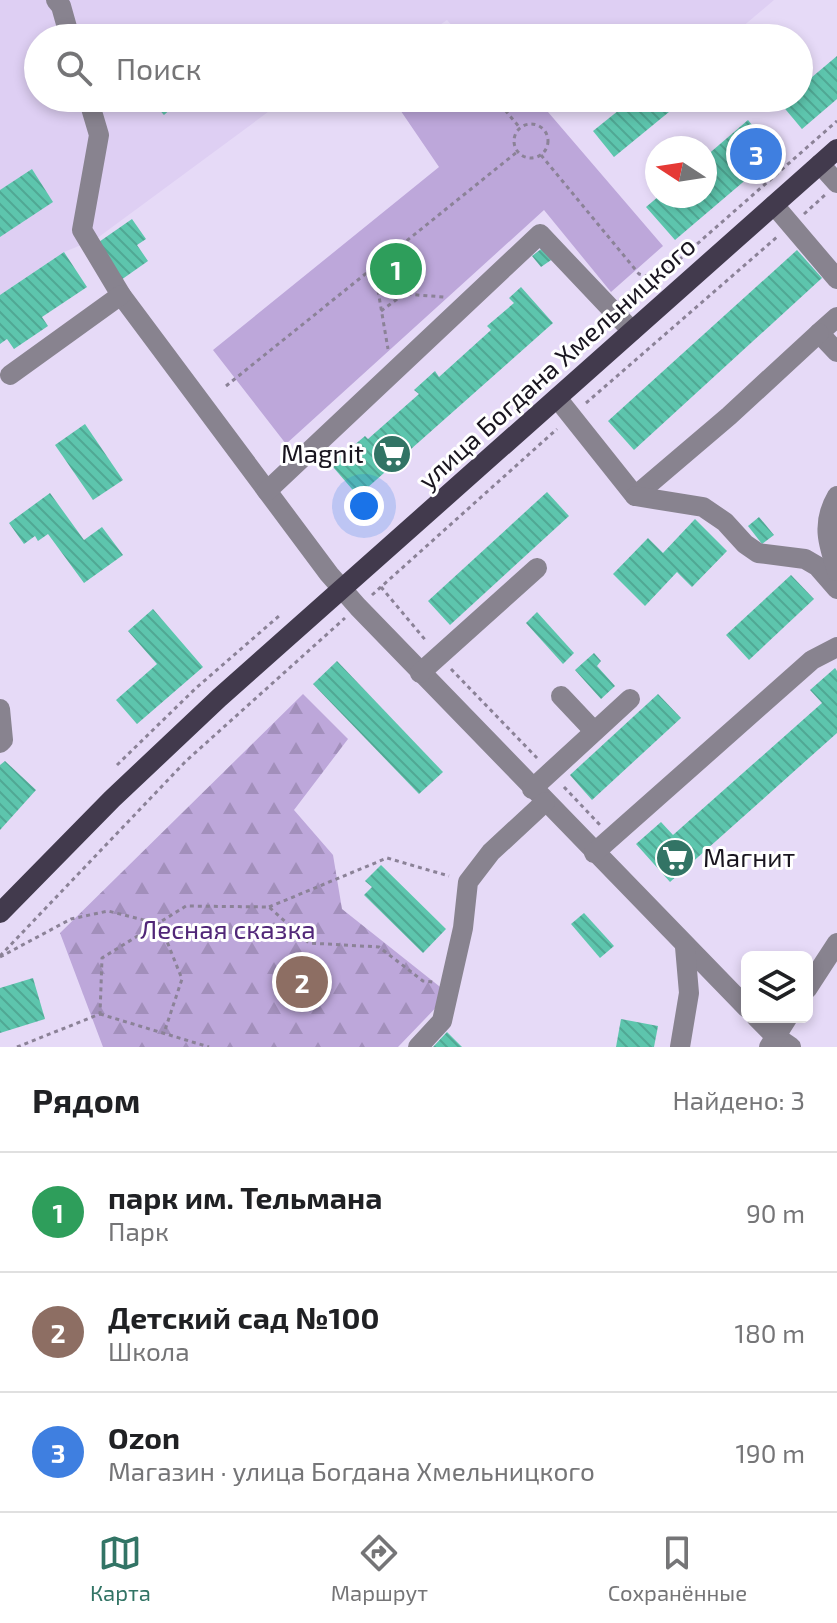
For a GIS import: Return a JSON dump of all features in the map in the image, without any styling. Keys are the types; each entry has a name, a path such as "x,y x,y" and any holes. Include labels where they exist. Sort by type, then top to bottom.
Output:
{"main road":[{"name":"улица Богдана Хмельницкого","path":"0,913 122,789 219,698 837,149"}],"street":[{"path":"56,0 66,24"},
{"path":"92,112 99,135 82,230 121,295 342,589 741,1002"},
{"path":"820,164 831,189"},
{"path":"774,205 837,279"},
{"path":"267,491 540,234 632,331"},
{"path":"10,375 121,295"},
{"path":"635,496 729,416 837,317"},
{"path":"819,333 837,352"},
{"path":"557,398 635,496 703,507 725,522 758,553 805,559 817,566 837,589"},
{"path":"837,496 826,525 827,542 837,571"},
{"path":"420,673 537,568"},
{"path":"594,853 812,660 837,647"},
{"path":"561,696 594,731"},
{"path":"418,1047 442,1021 463,928 468,882 538,795 550,772 630,699"},
{"path":"0,709 3,740 0,743"},
{"path":"680,1047 689,993 685,947"},
{"path":"813,982 833,957"},
{"path":"761,1023 778,1043 786,1023"}],"path":[{"path":"507,112 520,128"},
{"path":"528,124 544,131 546,148 541,155 524,157 517,152 513,144 520,128 528,124"},
{"path":"226,386 517,152"},
{"path":"541,155 639,274 656,279"},
{"path":"612,837 439,656 381,587 831,189"},
{"path":"374,267 393,373"},
{"path":"381,311 404,294 470,299"},
{"path":"0,956 186,761 332,629"},
{"path":"100,1014 102,958 186,906 269,907 387,858 468,882"},
{"path":"269,907 309,943 379,947 423,981 449,984"},
{"path":"0,956 71,919 108,911 160,924"},
{"path":"160,924 182,979 164,1033"},
{"path":"17,1047 100,1014 209,1047"}],"shaded area":[{"path":"0,0 774,0 746,24 451,24 447,20 441,24 24,24 24,112 268,112 96,239 64,252 0,295"}],"green space":[{"path":"402,112 548,112 663,246 611,292 544,210 286,444 213,350 439,167"},
{"name":"Лесная сказка","path":"303,694 348,739 294,810 333,855 342,909 449,994 398,1047 103,1047 60,933"}],"building":[{"path":"837,56 837,99 802,129 788,112 813,112 813,76"},
{"path":"617,112 669,112 614,157 593,131"},
{"path":"748,120 776,154 717,204 717,147"},
{"path":"32,169 53,202 0,237 0,190"},
{"path":"647,208 713,208 675,240"},
{"path":"132,219 146,239 137,245 148,261 121,280 96,244"},
{"path":"545,246 554,258 541,267 532,256"},
{"path":"797,250 822,278 634,450 608,421"},
{"path":"64,252 87,287 42,317 48,326 14,349 7,339 0,344 0,295"},
{"path":"521,287 553,323 358,496 327,460 341,447 346,452 365,436 368,439 419,394 414,390 435,371 439,377 491,330 487,326 514,303 509,298"},
{"path":"85,424 123,480 93,500 55,445"},
{"path":"547,492 569,516 450,625 428,601"},
{"path":"50,493 84,540 102,527 123,555 84,583 48,534 38,541 35,536 24,544 9,523"},
{"path":"759,517 774,535 762,544 748,526"},
{"path":"695,519 727,551 692,587 677,572 645,606 613,574 648,538 663,553"},
{"path":"791,575 814,599 749,660 726,635"},
{"path":"153,609 203,667 137,724 116,700 157,664 128,631"},
{"path":"537,612 574,653 563,664 526,623"},
{"path":"594,653 601,661 597,666 615,686 601,699 575,670"},
{"path":"337,661 443,772 419,794 313,684"},
{"path":"835,668 837,733 670,882 636,844 661,822 673,835 822,703 810,690"},
{"path":"658,694 681,718 592,800 570,775"},
{"path":"5,761 36,790 0,830 0,765"},
{"path":"381,865 446,929 423,953 364,895 372,887 365,881"},
{"path":"584,913 614,946 600,958 571,924"},
{"path":"33,978 45,1019 0,1033 0,988"},
{"path":"621,1019 658,1026 654,1047 616,1047"},
{"path":"447,1032 462,1047 433,1047"}],"place":[{"name":"Ozon","path":"756,154"},
{"name":"парк им. Тельмана","path":"396,269"},
{"name":"Magnit","path":"392,454"},
{"name":"Магнит","path":"675,858"},
{"name":"Детский сад №100","path":"302,982"}]}
